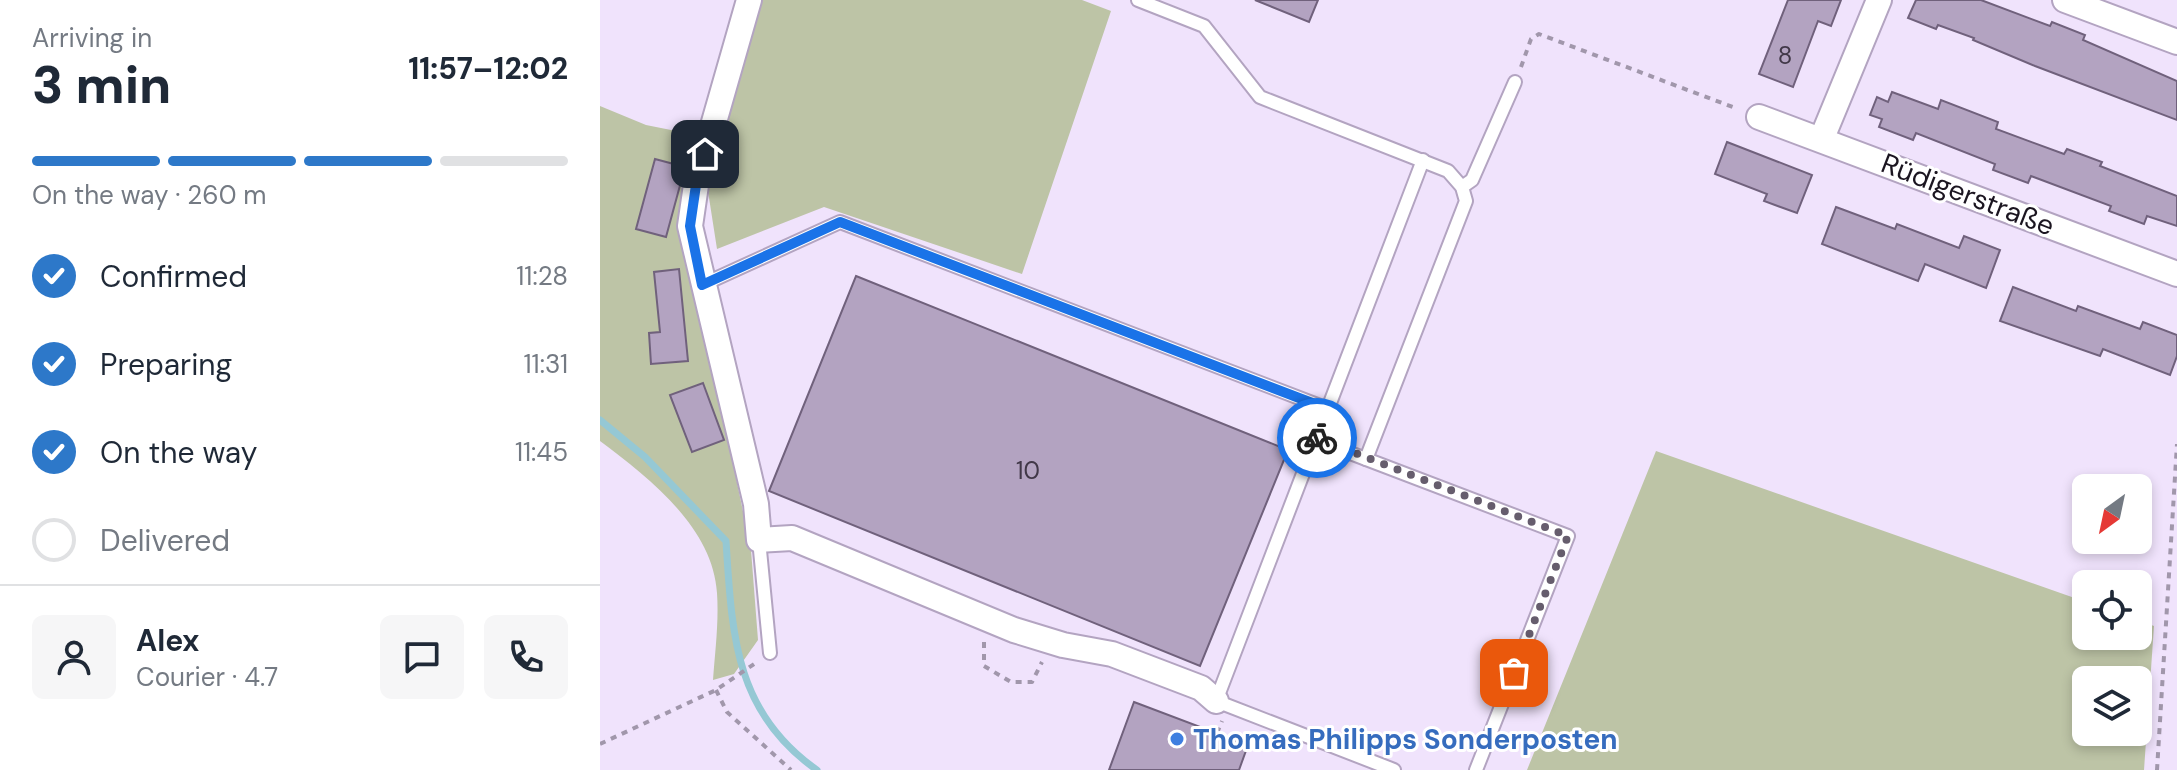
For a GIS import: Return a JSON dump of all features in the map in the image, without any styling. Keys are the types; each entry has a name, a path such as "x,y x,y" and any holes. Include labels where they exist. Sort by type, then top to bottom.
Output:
{"street":[{"path":"749,0 696,185 690,226 756,504 759,540 792,538 984,618 1051,641 1112,654 1201,688 1216,701"},
{"path":"1822,138 1879,0"},
{"path":"2065,0 2177,42"},
{"name":"Rüdigerstraße","path":"1759,117 1822,138 2177,274"}],"lane":[{"path":"1138,0 1204,26 1260,97 1448,171 1462,187 1466,201 1366,459"},
{"path":"1462,187 1472,180 1515,82"},
{"path":"1394,770 1216,701 1423,160"},
{"path":"702,285 840,222 1328,409"},
{"path":"1316,440 1568,536 1476,770"},
{"path":"759,540 770,653"}],"path":[{"path":"1515,82 1531,39 1539,34 1759,117"},
{"path":"2157,770 2177,444"},
{"path":"984,618 984,666 1011,682 1032,682 1051,641"},
{"path":"600,744 716,690 751,665"},
{"path":"716,690 727,712 791,770"}],"green space":[{"path":"761,0 1082,0 1111,11 1022,274 824,207 717,249 705,172"},
{"path":"600,106 646,125 706,137 683,222 751,550 758,640 734,674 713,680 717,593 713,569 704,546 675,506 600,441"},
{"path":"1656,451 2072,597 2072,650 2152,650 2154,626 2151,666 2072,666 2072,746 2146,746 2144,770 1527,770"}],"building":[{"path":"1255,0 1318,0 1309,22"},
{"path":"1788,0 1841,0 1831,26 1818,21 1793,87 1759,74"},
{"path":"1916,0 1981,0 2050,26 2052,22 2085,35 2083,40 2177,81 2177,120 2035,66 1974,38 1938,25 1936,29 1908,18"},
{"path":"1892,92 1938,109 1941,100 1998,122 1996,129 2064,154 2067,149 2102,162 2100,166 2177,196 2177,226 2147,216 2144,224 2109,211 2111,206 2031,176 2028,183 1993,170 1995,164 1916,133 1913,140 1879,127 1882,119 1870,115 1877,97 1888,102"},
{"path":"1727,142 1812,175 1797,213 1764,201 1767,194 1715,174"},
{"path":"655,159 685,167 666,237 636,229"},
{"path":"1836,207 1895,229 1897,224 1959,248 1964,236 2000,250 1986,288 1925,264 1918,281 1822,244"},
{"path":"679,269 688,361 651,364 649,333 660,332 654,272"},
{"path":"856,276 1288,450 1200,666 769,491"},
{"path":"2013,287 2076,311 2078,306 2140,329 2143,322 2177,335 2177,356 2170,375 2103,349 2100,356 2000,321"},
{"path":"703,383 724,440 692,452 670,395"},
{"name":"Thomas Philipps Sonderposten","path":"1134,702 1248,745 1239,770 1109,770"}],"waterway":[{"path":"600,420 645,457 726,541 736,639 753,696 769,723 790,747 817,770"}],"way so far":[{"path":"1317,438 1568,536 1514,673"}],"place":[{"name":"Thomas Philipps Sonderposten","path":"1177,739"}],"route":[{"path":"705,154 696,185 690,226 702,285 840,222 1328,409 1317,438"}]}
